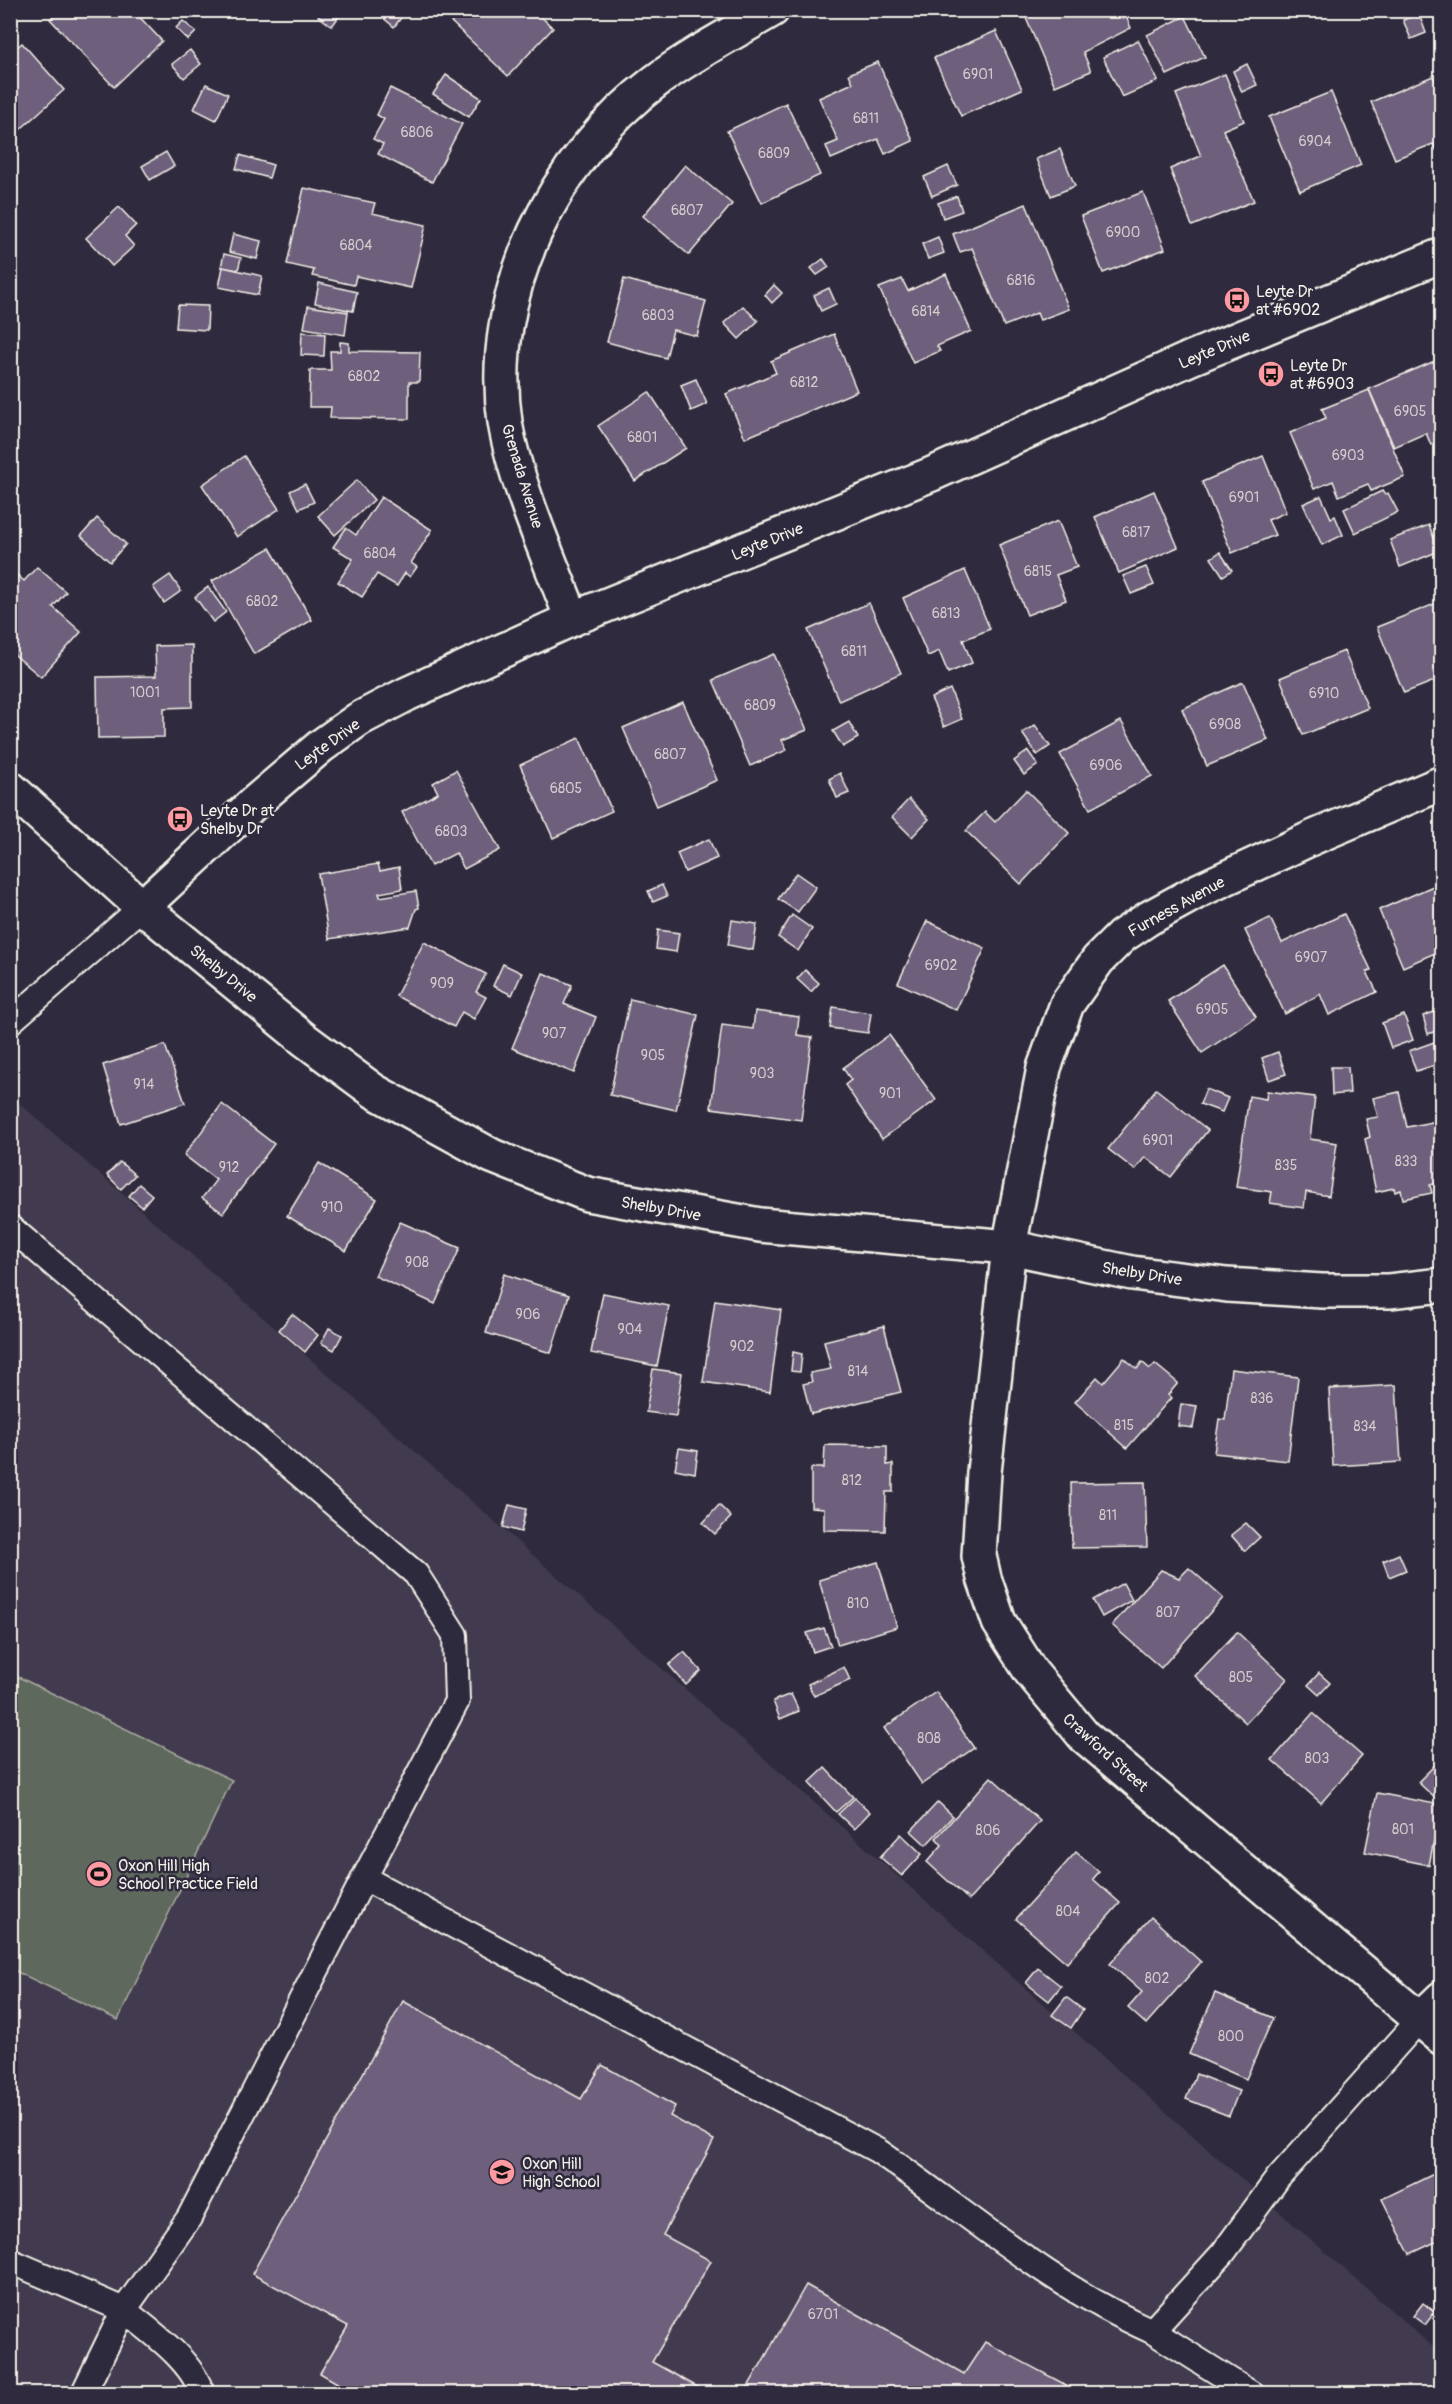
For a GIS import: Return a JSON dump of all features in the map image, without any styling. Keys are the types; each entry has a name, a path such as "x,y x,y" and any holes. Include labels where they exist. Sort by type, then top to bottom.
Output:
{"street":[{"name":"Grenada Avenue","path":"573,619 527,498 505,423 503,375 507,318 512,293 531,240 572,168 624,109 656,81 772,10"},
{"name":"Leyte Drive","path":"142,907 288,773 359,719 407,693 573,619 932,474 1191,358 1442,255"},
{"name":"Furness Avenue","path":"1009,1247 1044,1068 1067,1004 1098,960 1122,936 1200,890 1314,837 1442,783"},
{"name":"Shelby Drive","path":"10,788 142,907 305,1040 374,1091 492,1156 587,1194 760,1225 1009,1247 1132,1273 1227,1285 1322,1291 1389,1291 1442,1285"},
{"name":"Crawford Street","path":"1009,1247 984,1472 979,1556 999,1622 1041,1686 1084,1736 1434,2018"}],"lane":[{"path":"10,1022 142,907"},
{"path":"10,1227 85,1288 416,1574 455,1635 457,1701 363,1878 189,2218 124,2310 83,2394"},
{"path":"363,1878 878,2151 943,2196 992,2236 1032,2264 1108,2311 1152,2331 1252,2394"},
{"path":"1152,2331 1223,2253 1278,2178 1434,2018"},
{"path":"10,2261 124,2310 165,2343 199,2382 202,2394"}],"shaded area":[{"name":"Oxon Hill High School","path":"10,1095 1441,2354 1441,2393 11,2393"}],"green space":[{"name":"Oxon Hill High School Practice Field","path":"10,1673 232,1780 118,2020 11,1969"}],"building":[{"path":"59,10 133,10 162,41 114,87 50,19"},
{"path":"322,10 343,11 332,26 318,16"},
{"path":"383,10 407,10 394,27 380,15"},
{"path":"454,10 534,10 553,28 508,76 447,18"},
{"path":"1123,10 1131,28 1083,52 1091,71 1055,86 1023,11"},
{"path":"1419,14 1426,33 1411,39 1403,20"},
{"path":"1185,16 1205,57 1167,75 1147,35"},
{"path":"183,21 196,32 188,40 176,28"},
{"path":"996,31 1022,89 961,116 934,58"},
{"path":"1138,40 1158,81 1122,97 1103,57"},
{"path":"22,43 64,90 13,136 10,133 10,53"},
{"path":"190,50 201,64 184,78 172,64"},
{"path":"878,62 913,141 885,154 878,139 831,159 826,146 838,141 819,98 853,83 849,74"},
{"path":"1247,64 1257,85 1242,92 1233,71"},
{"path":"1225,74 1244,121 1223,130 1254,201 1192,226 1170,169 1201,156 1176,94"},
{"path":"446,75 481,98 469,117 433,94"},
{"path":"1433,76 1442,97 1442,147 1436,150 1433,144 1395,159 1371,102"},
{"path":"206,84 228,94 216,120 194,109"},
{"path":"390,88 462,124 432,182 378,154 383,144 373,139 384,119 377,115"},
{"path":"1331,92 1361,165 1300,191 1269,117"},
{"path":"786,103 820,175 762,203 727,131"},
{"path":"1060,149 1075,186 1051,196 1036,159"},
{"path":"166,152 174,166 150,180 142,166"},
{"path":"240,155 273,165 269,178 236,169"},
{"path":"685,165 732,204 689,255 643,216"},
{"path":"948,166 957,185 932,196 924,177"},
{"path":"304,188 375,203 372,213 426,225 411,288 356,276 354,285 312,276 314,270 287,264"},
{"path":"1143,192 1165,249 1103,273 1081,216"},
{"path":"957,196 962,211 943,218 938,203"},
{"path":"1026,204 1069,309 1040,320 1037,313 1004,326 972,248 960,252 953,234"},
{"path":"119,207 136,225 125,236 134,246 112,266 86,238"},
{"path":"233,234 261,241 257,259 229,252"},
{"path":"938,237 944,253 928,259 922,244"},
{"path":"224,254 241,258 238,270 221,267"},
{"path":"823,259 829,267 817,275 811,268"},
{"path":"223,267 262,276 258,295 219,287"},
{"path":"946,274 971,331 937,346 940,351 913,363 879,288 902,279 908,291"},
{"path":"624,279 706,301 697,336 673,330 666,358 607,342"},
{"path":"319,283 357,292 353,311 315,303"},
{"path":"774,285 782,293 772,303 765,295"},
{"path":"829,288 836,304 821,311 814,295"},
{"path":"178,305 208,306 207,330 176,328"},
{"path":"308,306 348,312 345,335 304,328"},
{"path":"743,306 758,321 739,339 724,323"},
{"path":"302,332 325,334 324,356 301,355"},
{"path":"834,334 857,391 745,438 726,394 776,373 771,361"},
{"path":"340,342 349,343 349,351 420,352 419,382 409,382 409,419 330,418 331,407 309,407 310,370 331,370 330,351 340,351"},
{"path":"1442,358 1442,441 1431,445 1426,433 1394,447 1369,389"},
{"path":"696,379 707,404 691,411 681,385"},
{"path":"1369,390 1405,477 1371,491 1368,484 1339,496 1333,481 1314,489 1290,433 1326,418 1322,409"},
{"path":"649,392 686,448 635,481 598,426"},
{"path":"244,456 279,509 237,537 202,485"},
{"path":"1263,456 1286,512 1268,520 1275,535 1232,553 1202,482"},
{"path":"357,480 374,500 335,535 318,516"},
{"path":"305,484 314,502 299,509 290,491"},
{"path":"1154,491 1178,547 1119,573 1095,517"},
{"path":"1382,491 1385,495 1388,493 1398,512 1355,533 1344,509"},
{"path":"1321,496 1331,518 1335,516 1343,535 1322,545 1303,504"},
{"path":"381,497 432,530 411,563 417,567 410,577 405,573 397,586 377,574 362,597 338,582 353,559 333,547 346,528 356,535"},
{"path":"97,518 126,544 110,562 81,536"},
{"path":"1058,521 1077,567 1056,575 1066,600 1027,615 999,545"},
{"path":"1429,525 1439,551 1400,567 1390,540"},
{"path":"270,548 312,620 254,654 212,581"},
{"path":"1220,552 1232,570 1223,576 1211,558"},
{"path":"37,567 66,592 53,607 81,632 41,677 10,651 10,577 15,573 24,581"},
{"path":"1146,567 1154,585 1131,594 1123,576"},
{"path":"965,570 990,629 963,640 972,663 948,673 939,651 928,656 903,598"},
{"path":"170,575 181,591 164,603 153,587"},
{"path":"208,587 226,612 213,622 195,597"},
{"path":"1442,601 1442,678 1404,693 1377,627"},
{"path":"869,603 901,673 839,701 808,630"},
{"path":"192,645 192,707 164,708 164,737 98,738 97,677 156,676 155,646"},
{"path":"1344,651 1368,708 1303,735 1280,678"},
{"path":"774,654 807,730 782,740 787,750 750,766 713,680"},
{"path":"1243,682 1268,740 1207,766 1182,709"},
{"path":"950,689 962,719 944,727 931,698"},
{"path":"683,702 717,780 657,806 623,728"},
{"path":"1121,721 1152,776 1090,809 1060,754"},
{"path":"849,722 858,738 843,747 833,731"},
{"path":"1035,725 1050,746 1037,755 1022,733"},
{"path":"579,738 612,811 553,838 520,765"},
{"path":"1028,751 1038,765 1024,775 1014,761"},
{"path":"456,770 500,850 464,869 456,853 431,866 402,812 438,793 433,783"},
{"path":"840,773 849,793 837,798 829,779"},
{"path":"1026,790 1069,833 1021,884 966,831 985,812 995,822"},
{"path":"909,799 929,819 912,837 892,817"},
{"path":"709,839 717,858 685,872 677,853"},
{"path":"378,864 380,871 399,867 402,889 379,893 380,897 416,891 419,908 416,909 410,927 329,939 318,874"},
{"path":"796,873 816,887 798,912 778,899"},
{"path":"1440,883 1442,950 1403,967 1379,910"},
{"path":"662,885 667,896 653,902 648,891"},
{"path":"1344,914 1371,970 1367,972 1377,992 1329,1015 1320,994 1285,1014 1245,930 1270,918 1282,943"},
{"path":"792,915 812,929 798,951 778,937"},
{"path":"732,920 757,924 753,950 728,945"},
{"path":"927,921 985,948 956,1010 898,983"},
{"path":"658,930 679,933 676,952 656,949"},
{"path":"424,942 486,974 476,992 486,997 474,1019 462,1012 454,1027 396,996"},
{"path":"503,964 522,973 512,995 493,986"},
{"path":"1223,965 1256,1017 1202,1053 1168,1001"},
{"path":"805,970 819,983 811,992 797,979"},
{"path":"543,973 572,985 564,1004 596,1017 574,1073 512,1048"},
{"path":"630,999 698,1015 676,1110 610,1095"},
{"path":"833,1007 871,1013 868,1033 830,1028"},
{"path":"755,1011 799,1017 797,1035 812,1037 801,1120 711,1108 722,1025 753,1029"},
{"path":"1437,1011 1442,1029 1428,1034 1423,1016"},
{"path":"1404,1015 1413,1040 1391,1048 1382,1023"},
{"path":"889,1035 936,1100 882,1139 845,1085 851,1080 843,1068"},
{"path":"1437,1041 1442,1063 1416,1071 1409,1051"},
{"path":"165,1045 185,1103 121,1124 103,1065"},
{"path":"1278,1052 1286,1074 1269,1080 1262,1058"},
{"path":"1331,1067 1348,1067 1350,1093 1332,1095"},
{"path":"1156,1089 1208,1130 1171,1177 1145,1157 1135,1170 1108,1149"},
{"path":"1206,1089 1228,1098 1222,1112 1200,1104"},
{"path":"1267,1091 1315,1097 1310,1139 1337,1143 1329,1196 1306,1192 1304,1208 1270,1203 1272,1192 1236,1187 1249,1096 1266,1099"},
{"path":"1399,1092 1407,1127 1442,1120 1442,1182 1430,1185 1432,1193 1403,1199 1401,1190 1395,1192 1394,1188 1376,1192 1365,1139 1370,1137 1366,1119 1378,1117 1373,1098"},
{"path":"222,1104 274,1144 223,1213 202,1198 216,1180 184,1155"},
{"path":"120,1162 135,1175 121,1189 107,1175"},
{"path":"319,1163 377,1199 346,1251 287,1216"},
{"path":"139,1184 152,1195 142,1207 129,1196"},
{"path":"400,1222 460,1248 435,1304 375,1276"},
{"path":"504,1274 569,1295 551,1353 486,1333"},
{"path":"603,1293 669,1306 657,1366 591,1353"},
{"path":"715,1300 781,1310 770,1392 703,1382"},
{"path":"292,1314 318,1335 305,1352 279,1330"},
{"path":"884,1326 901,1392 811,1414 803,1384 812,1382 810,1373 831,1369 824,1341"},
{"path":"329,1328 342,1335 334,1350 321,1343"},
{"path":"793,1352 802,1354 800,1372 791,1371"},
{"path":"1124,1358 1137,1369 1142,1362 1150,1369 1155,1364 1178,1383 1168,1395 1171,1398 1127,1448 1075,1402 1097,1377 1103,1383"},
{"path":"653,1369 682,1373 676,1416 646,1412"},
{"path":"1231,1369 1298,1377 1288,1461 1214,1453 1219,1419 1225,1420"},
{"path":"1396,1385 1401,1462 1333,1466 1329,1389"},
{"path":"1181,1404 1197,1406 1193,1428 1178,1426"},
{"path":"825,1445 887,1446 887,1465 893,1464 893,1492 886,1492 885,1531 824,1530 824,1508 811,1507 811,1468 824,1468"},
{"path":"679,1448 698,1451 695,1473 675,1469"},
{"path":"1145,1482 1147,1547 1072,1548 1071,1483"},
{"path":"509,1505 526,1509 521,1532 503,1527"},
{"path":"719,1505 731,1517 715,1534 703,1523"},
{"path":"1246,1523 1260,1537 1245,1551 1231,1535"},
{"path":"1399,1554 1406,1570 1389,1577 1383,1561"},
{"path":"878,1562 897,1627 838,1645 819,1580"},
{"path":"1189,1568 1223,1598 1161,1668 1112,1625 1161,1570 1179,1578"},
{"path":"1123,1583 1132,1600 1102,1617 1093,1600"},
{"path":"824,1628 831,1646 813,1652 807,1633"},
{"path":"1237,1632 1287,1679 1246,1723 1195,1676"},
{"path":"684,1652 701,1671 686,1685 669,1665"},
{"path":"844,1667 850,1680 814,1696 808,1684"},
{"path":"1319,1673 1330,1683 1319,1695 1308,1685"},
{"path":"936,1692 974,1748 922,1784 884,1728"},
{"path":"791,1694 799,1711 780,1719 773,1701"},
{"path":"1313,1713 1362,1756 1321,1803 1272,1760"},
{"path":"1436,1764 1442,1769 1442,1805 1418,1782"},
{"path":"825,1768 853,1797 836,1812 809,1783"},
{"path":"991,1777 1040,1821 969,1900 927,1862 942,1845 936,1838"},
{"path":"1377,1793 1441,1805 1429,1865 1365,1852"},
{"path":"855,1798 870,1812 854,1829 838,1814"},
{"path":"938,1802 953,1816 926,1845 911,1831"},
{"path":"901,1834 922,1854 902,1876 880,1857"},
{"path":"1076,1852 1099,1872 1093,1879 1120,1903 1067,1963 1016,1919"},
{"path":"1151,1917 1201,1962 1146,2024 1128,2008 1142,1992 1110,1964"},
{"path":"1038,1968 1061,1986 1049,2001 1026,1983"},
{"path":"1215,1993 1273,2018 1246,2079 1189,2054"},
{"path":"1066,1997 1083,2010 1071,2028 1052,2015"},
{"name":"Oxon Hill High School","path":"403,2001 581,2099 602,2065 675,2106 670,2116 714,2140 663,2235 711,2261 652,2362 710,2394 356,2394 320,2373 348,2326 252,2274"},
{"path":"1196,2074 1239,2091 1229,2116 1186,2099"},
{"path":"1442,2170 1442,2239 1410,2254 1382,2199"},
{"path":"806,2285 964,2374 985,2342 1083,2394 744,2394"},
{"path":"1423,2303 1435,2312 1425,2325 1413,2316"}],"place":[{"name":"Leyte Dr at #6902","path":"1237,300"},
{"name":"Leyte Dr at #6903","path":"1271,374"},
{"name":"Leyte Dr at Shelby Dr","path":"180,819"},
{"name":"Oxon Hill High School Practice Field","path":"99,1874"},
{"name":"Oxon Hill High School","path":"502,2172"}]}
